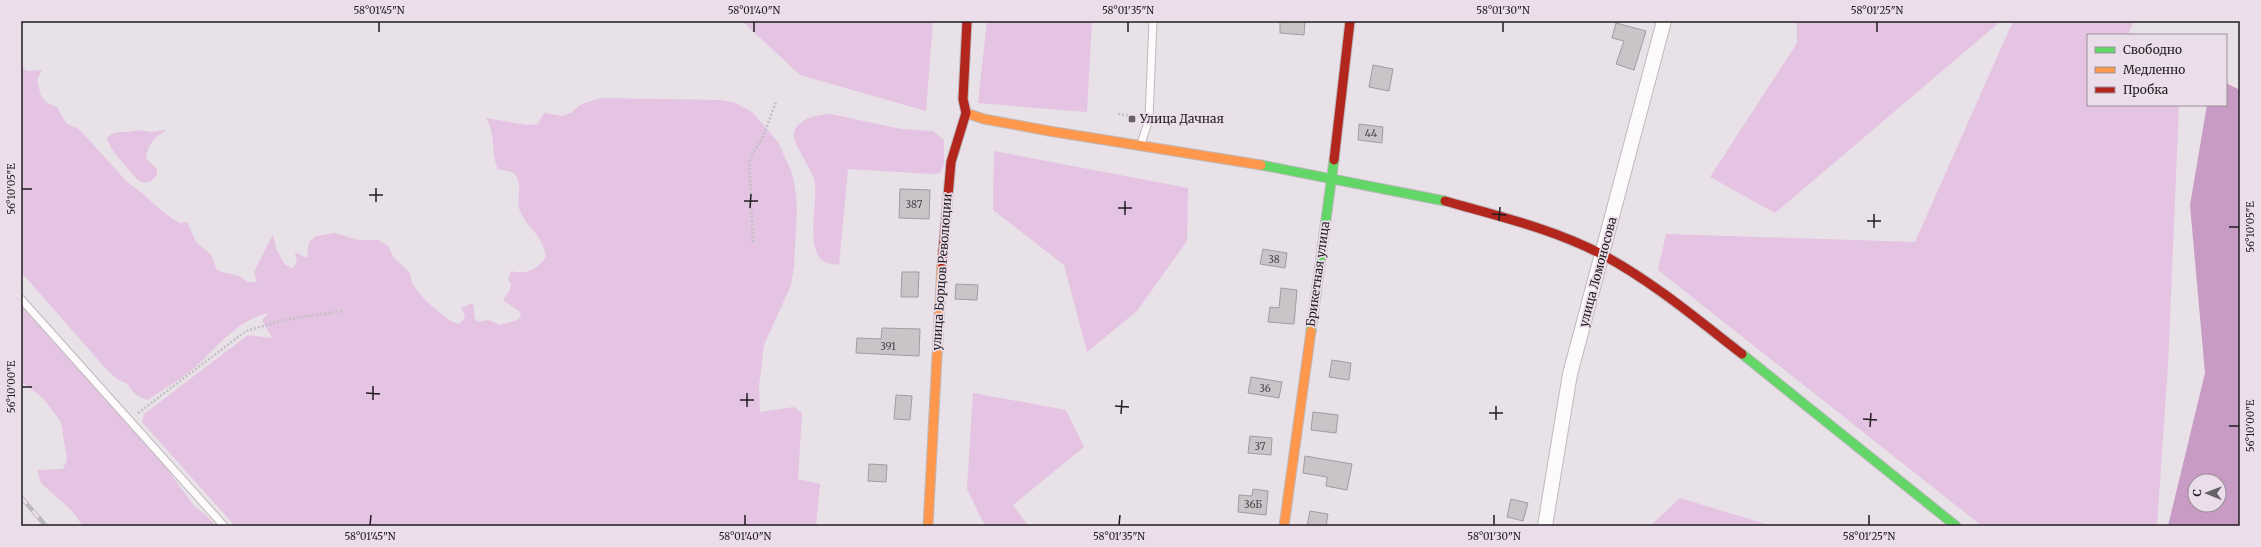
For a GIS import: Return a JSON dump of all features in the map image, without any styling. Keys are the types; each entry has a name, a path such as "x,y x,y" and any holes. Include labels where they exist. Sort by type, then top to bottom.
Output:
{"street":[{"name":"улица Борцов Революции","path":"928,526 945,216 950,162 966,113 963,99 967,21"},
{"name":"Брикетная улица","path":"1284,526 1350,21"},
{"name":"улица Ломоносова","path":"1545,526 1570,374 1603,255 1664,21"},
{"path":"966,113 984,119 1330,178 1438,199 1551,232 1603,255 1674,300 1956,526"}],"lane":[{"path":"1140,146 1149,119 1153,21"},
{"path":"21,299 224,526"}],"path":[{"path":"753,242 749,159 762,140 776,102"},
{"path":"129,419 246,331 288,318 342,311"}],"shaded area":[{"path":"742,21 933,21 926,111 800,75"},
{"path":"987,21 1092,21 1087,112 978,103"},
{"path":"1797,21 2001,21 1775,213 1710,177 1797,43"},
{"path":"2013,21 2134,21 2128,34 2087,34 2087,106 2179,106 2168,365 2157,526 1982,526 1658,270 1666,234 1915,242"},
{"path":"21,68 28,71 42,70 37,80 41,96 47,103 57,107 66,123 79,129 128,183 135,187 159,209 173,219 180,223 187,222 196,242 211,255 217,270 240,277 247,282 257,282 254,272 273,234 276,248 285,265 293,268 297,262 295,252 307,258 309,242 316,236 335,233 358,240 378,240 388,246 394,258 409,272 413,285 426,301 450,321 458,324 463,321 465,316 461,308 473,303 475,319 478,322 488,320 500,325 517,320 521,316 520,312 503,300 510,290 511,284 508,280 511,271 526,272 531,270 539,265 546,257 542,242 527,223 520,211 518,202 518,179 512,172 498,169 494,156 493,138 486,118 527,125 538,124 544,113 562,116 571,113 580,105 600,98 719,100 733,102 752,112 778,142 792,173 797,208 794,266 791,285 764,345 759,386 760,412 794,407 802,413 798,479 820,484 816,526 235,526 142,422 144,414 248,335 272,338 262,320 269,313 247,321 237,328 188,373 147,400 141,398 128,384 117,379 107,370 21,272"},
{"path":"2227,84 2240,90 2240,526 2168,526 2205,373 2190,205 2207,106 2227,106"},
{"path":"831,114 901,129 933,131 944,140 944,165 940,173 931,174 848,169 839,265 827,263 820,257 815,248 813,237 815,199 814,179 795,142 794,136 794,132 797,127 805,120 815,116"},
{"path":"137,130 151,132 167,130 152,141 148,149 146,158 157,169 157,175 152,180 143,183 136,178 115,154 107,138 110,135 117,133"},
{"path":"994,151 1188,188 1187,241 1137,311 1087,352 1064,265 993,210"},
{"path":"21,306 164,465 194,506 206,515 216,526 83,526 71,510 41,483 37,470 63,469 67,460 61,422 43,398 21,381"},
{"path":"973,393 1066,410 1084,447 1013,505 1028,526 985,526 967,489"},
{"path":"1680,498 1772,526 1650,526"}],"building":[{"path":"1280,21 1305,21 1304,35 1280,33"},
{"path":"1616,23 1646,31 1634,70 1616,64 1624,41 1612,38"},
{"path":"1373,65 1393,69 1389,91 1369,87"},
{"path":"1359,124 1383,127 1382,143 1358,140"},
{"path":"900,189 930,190 929,219 899,218"},
{"path":"1263,249 1287,253 1285,268 1260,264"},
{"path":"902,272 919,272 918,297 901,297"},
{"path":"956,284 978,285 977,300 955,299"},
{"path":"1281,288 1297,290 1294,324 1268,322 1270,307 1279,308"},
{"path":"882,328 920,329 919,356 856,353 857,338 881,339"},
{"path":"1332,360 1351,363 1349,380 1329,377"},
{"path":"1251,377 1282,382 1279,398 1248,393"},
{"path":"896,395 912,396 910,420 894,419"},
{"path":"1313,412 1338,415 1336,433 1311,430"},
{"path":"1250,436 1272,438 1271,455 1248,453"},
{"path":"1305,456 1352,464 1347,490 1326,486 1327,477 1303,473"},
{"path":"869,464 887,465 886,482 868,481"},
{"path":"1253,489 1268,491 1266,515 1238,512 1239,495 1252,496"},
{"path":"1511,499 1528,503 1523,521 1507,517"},
{"path":"1310,511 1328,514 1326,526 1307,526"}],"railway":[{"path":"21,497 46,526"}],"traffic: fast":[{"path":"1311,331 1334,160"},
{"path":"1261,165 1445,201"},
{"path":"1742,354 1956,526"}],"traffic: slow":[{"path":"966,113 984,119 1049,131 1261,165"},
{"path":"928,526 942,263"},
{"path":"1284,526 1311,331"}],"traffic: jam":[{"path":"942,263 951,162 966,113 963,99 967,21"},
{"path":"1334,160 1350,21"},
{"path":"1445,201 1545,230 1603,255 1657,289 1742,354"}],"place":[{"name":"Улица Дачная","path":"1132,119"}]}
